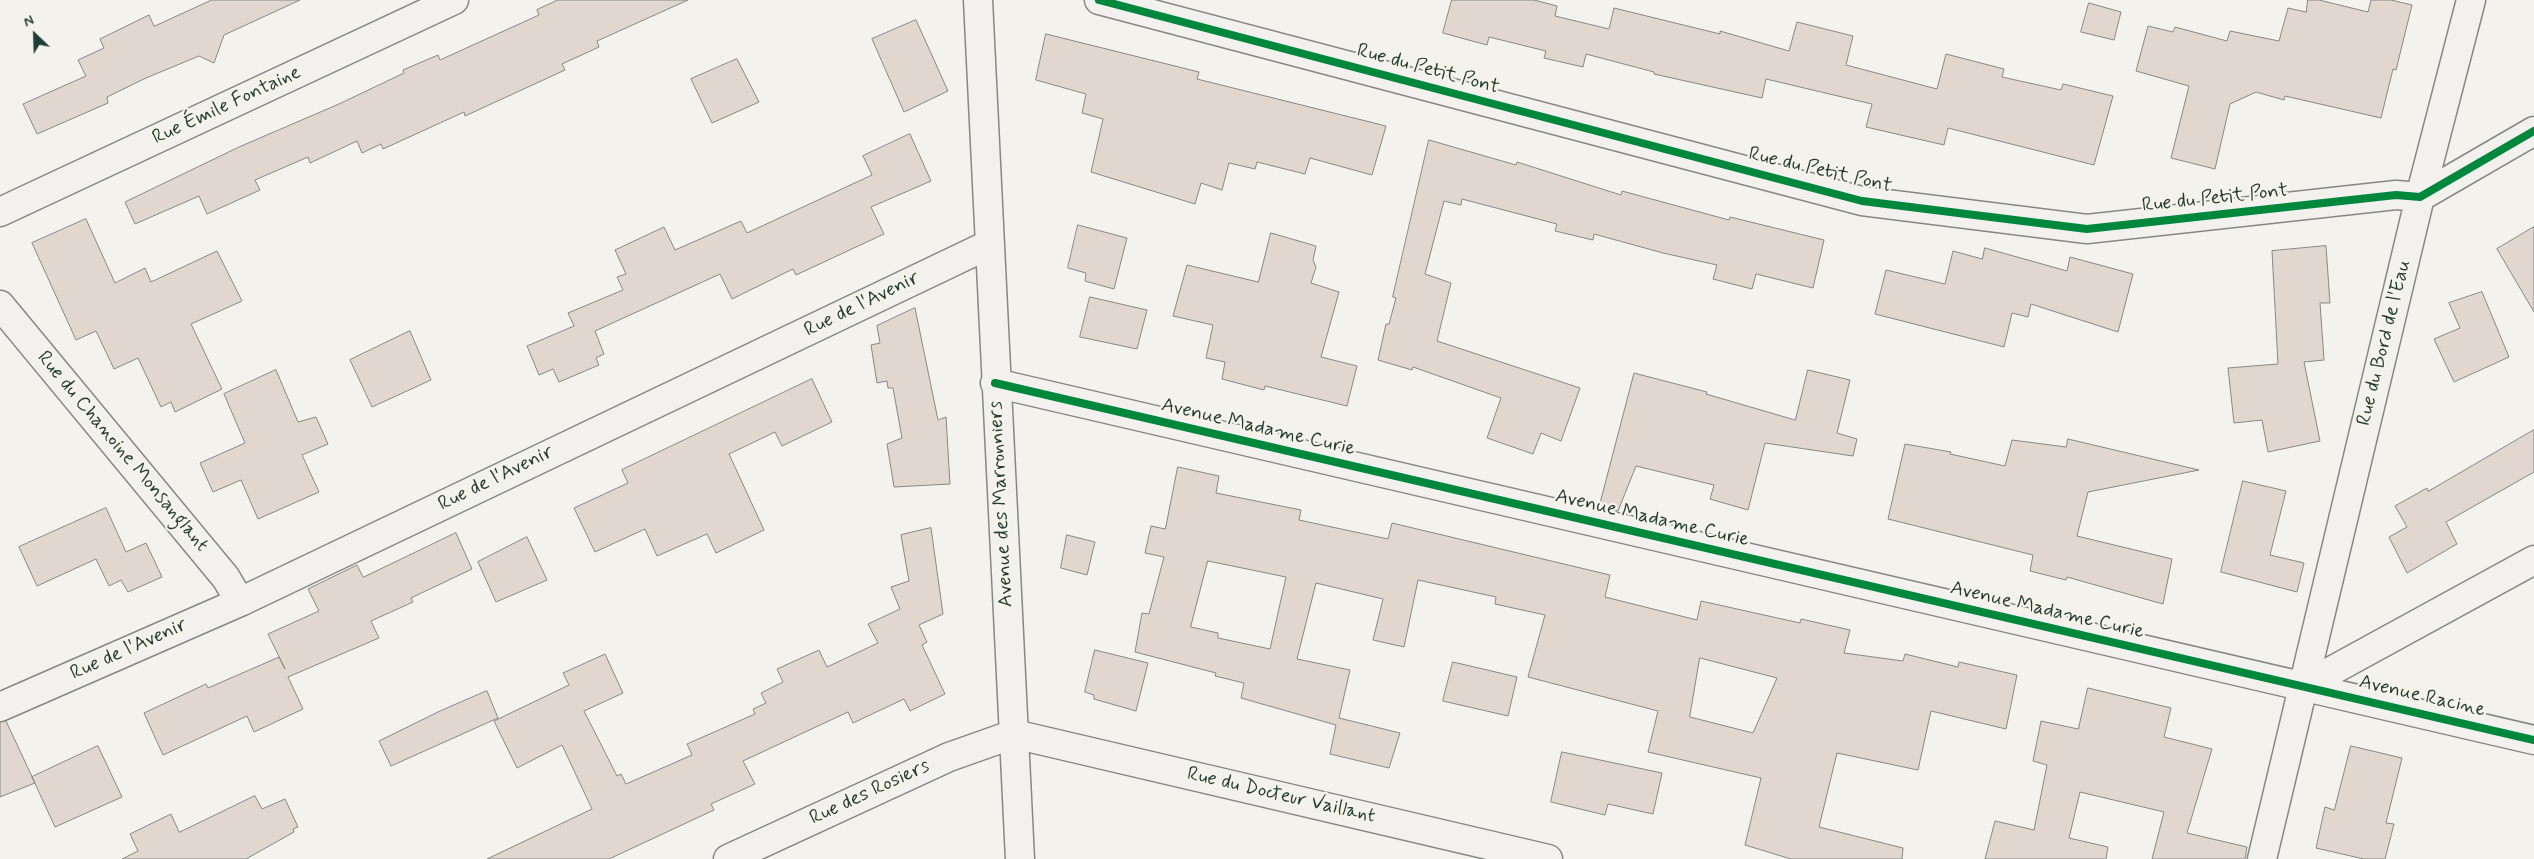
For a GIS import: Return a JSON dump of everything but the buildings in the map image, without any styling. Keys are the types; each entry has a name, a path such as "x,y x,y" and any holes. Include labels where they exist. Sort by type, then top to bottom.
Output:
{"street":[{"name":"Rue Émile Fontaine","path":"0,212 454,0"},
{"name":"Avenue des Marronniers","path":"978,0 995,383 1020,859"},
{"name":"Rue du Petit Pont","path":"1099,0 1862,201 2087,229 2396,195 2420,197"},
{"name":"Rue du Bord de l'Eau","path":"2262,859 2420,197 2471,0"},
{"path":"2420,197 2534,131"},
{"name":"Rue de l'Avenir","path":"0,707 240,602 990,244"},
{"name":"Rue du Chanoine Monsanglant","path":"0,305 226,578 240,602"},
{"name":"Avenue Madame Curie","path":"995,383 2302,687"},
{"path":"2302,687 2534,560"},
{"name":"Avenue Racine","path":"2302,687 2534,740"},
{"name":"Rue des Rosiers","path":"728,859 949,757 1014,734"},
{"name":"Rue du Docteur Vaillant","path":"1014,734 1548,859"}],"cycle path":[{"path":"1099,0 1862,201 2087,229 2396,195 2420,197 2534,131"},
{"path":"995,383 2534,740"}]}
